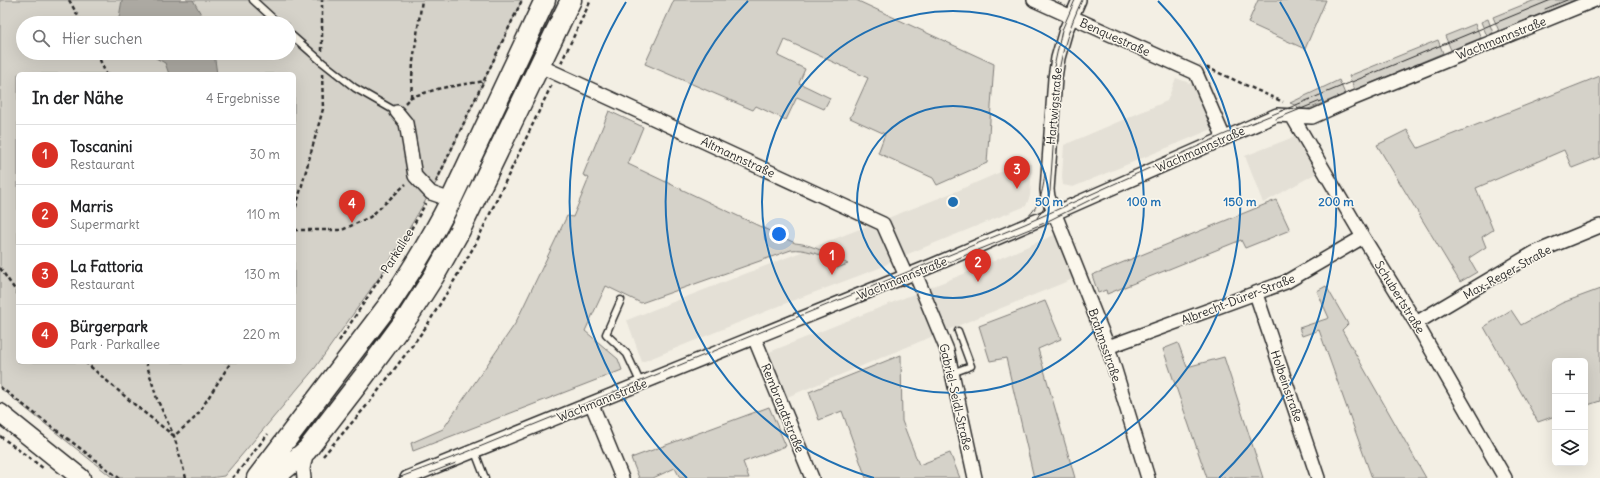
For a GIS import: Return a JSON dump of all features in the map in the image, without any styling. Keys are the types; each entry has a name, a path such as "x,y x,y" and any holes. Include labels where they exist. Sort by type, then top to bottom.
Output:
{"main road":[{"name":"Parkallee","path":"260,476 390,303 435,230 451,200 545,0"},
{"name":"Parkallee","path":"260,476 307,450 409,315 434,276 460,230 571,0"},
{"path":"0,413 81,478"}],"street":[{"name":"Benquestraße","path":"1034,0 1196,73"},
{"name":"Hartwigstraße","path":"1055,213 1048,197 1047,190 1055,78 1061,43 1079,0"},
{"name":"Wachmannstraße","path":"407,478 592,405 754,337 911,274 1055,213 1277,115 1312,117 1352,99 1595,0"},
{"name":"Altmannstraße","path":"540,66 883,224 911,274"},
{"path":"1196,73 1224,138"},
{"path":"397,112 406,123 415,176 431,193 451,200"},
{"name":"Schubertstraße","path":"1292,116 1363,237 1416,323 1505,478"},
{"name":"Brahmsstraße","path":"1055,213 1108,347 1148,478"},
{"name":"Max-Reger-Straße","path":"1416,323 1534,254 1600,226"},
{"name":"Albrecht-Dürer-Straße","path":"1108,347 1286,282 1363,237"},
{"name":"Gabriel-Seidl-Straße","path":"911,274 947,350 975,478"},
{"name":"Holbeinstraße","path":"1256,294 1318,478"},
{"name":"Rembrandtstraße","path":"754,337 812,478"},
{"path":"592,405 622,478"},
{"name":"Parkallee","path":"304,478 303,469 307,450"}],"lane":[{"path":"253,0 270,16"},
{"path":"296,39 355,88 397,112"},
{"path":"621,300 606,334 627,354 641,384"},
{"path":"952,373 971,366 958,332"},
{"path":"474,452 485,478"}],"path":[{"path":"69,0 78,16"},
{"path":"296,207 323,109 322,0"},
{"path":"422,0 413,62 411,97 441,88 485,81"},
{"name":"Parkallee","path":"339,342 406,238 431,193 522,0"},
{"path":"100,60 105,72"},
{"path":"1196,73 1208,68 1284,102 1292,116"},
{"path":"296,230 342,230 370,217 415,176"},
{"path":"0,268 16,291"},
{"path":"87,364 174,436"},
{"path":"147,364 157,399 174,436 186,478"},
{"path":"174,436 196,417 230,364"},
{"path":"0,387 119,478"},
{"path":"232,478 272,429"},
{"path":"0,436 43,469"}],"shaded area":[{"path":"0,0 522,0 437,181 387,266 315,368 224,476 210,478 113,478 0,388"},
{"path":"122,0 193,0 202,16 119,16"},
{"path":"674,0 856,0 994,64 987,163 937,185 933,178 878,153 885,134 850,118 868,78 785,40 778,56 805,69 799,83 830,98 824,109 797,97 786,120 756,106 753,110 645,64"},
{"path":"1258,0 1326,0 1305,49 1248,23"},
{"path":"1535,0 1575,0 1499,31 1493,17"},
{"path":"1488,19 1493,33 1487,36 1481,22"},
{"path":"1475,24 1481,38 1451,50 1445,36"},
{"path":"1438,40 1443,53 1355,90 1349,76"},
{"path":"160,60 215,60 217,72 168,72 165,63"},
{"path":"1600,76 1600,157 1572,168 1564,150 1476,188 1493,230 1482,237 1486,247 1469,258 1477,272 1460,282 1377,145 1407,130 1418,148"},
{"path":"1176,78 1200,87 1217,127 1073,187 1063,185 1064,145 1167,101"},
{"path":"1339,80 1345,94 1306,110 1290,103"},
{"path":"609,111 643,127 628,164 795,243 815,248 848,264 837,268 832,258 807,251 791,250 641,303 606,286 585,331 618,359 622,370 413,451 411,443 443,429 515,324 567,216 573,217 589,178 583,175"},
{"path":"1301,134 1322,170 1263,203 1245,156"},
{"path":"1021,163 1032,164 1030,196 1026,206 893,260 882,267 789,302 642,362 627,320 957,191"},
{"path":"1276,200 1290,230 1245,248 1241,240 1107,294 1106,290 1098,293 1092,275"},
{"path":"1061,232 1078,277 780,400 762,355 966,273"},
{"path":"1326,286 1348,324 1342,330 1426,478 1372,478 1319,330 1302,336 1299,328 1329,318 1317,291"},
{"path":"1600,289 1600,401 1588,405 1588,358 1552,358 1552,417 1538,422 1484,327 1511,310 1521,325 1562,303"},
{"path":"1045,301 1061,339 1038,349 1075,478 1034,478 1006,358 990,361 979,326"},
{"path":"1178,343 1187,367 1224,357 1263,478 1207,478 1163,349"},
{"path":"901,355 902,421 919,465 950,453 960,478 866,478 842,411 819,420 809,392"},
{"path":"769,407 786,446 743,462 749,478 680,478 675,468 653,478 639,478 631,458"}],"tram line":[{"path":"1054,67 1062,30 1075,0"},
{"path":"1037,218 1046,204 1050,191 1058,77 1062,57 1067,38 1082,0"},
{"path":"398,478 467,452 1025,224 1223,135 1551,0"},
{"path":"1545,9 1567,0"},
{"path":"1276,119 1323,100"},
{"path":"1024,220 1034,210 1040,199 1045,173"},
{"path":"856,300 1042,224 1100,195"},
{"path":"430,473 456,463"}],"place":[{"name":"La Fattoria","path":"1017,189"},
{"name":"Bürgerpark","path":"352,223"},
{"name":"Toscanini","path":"832,275"},
{"name":"Marris","path":"978,282"}]}
